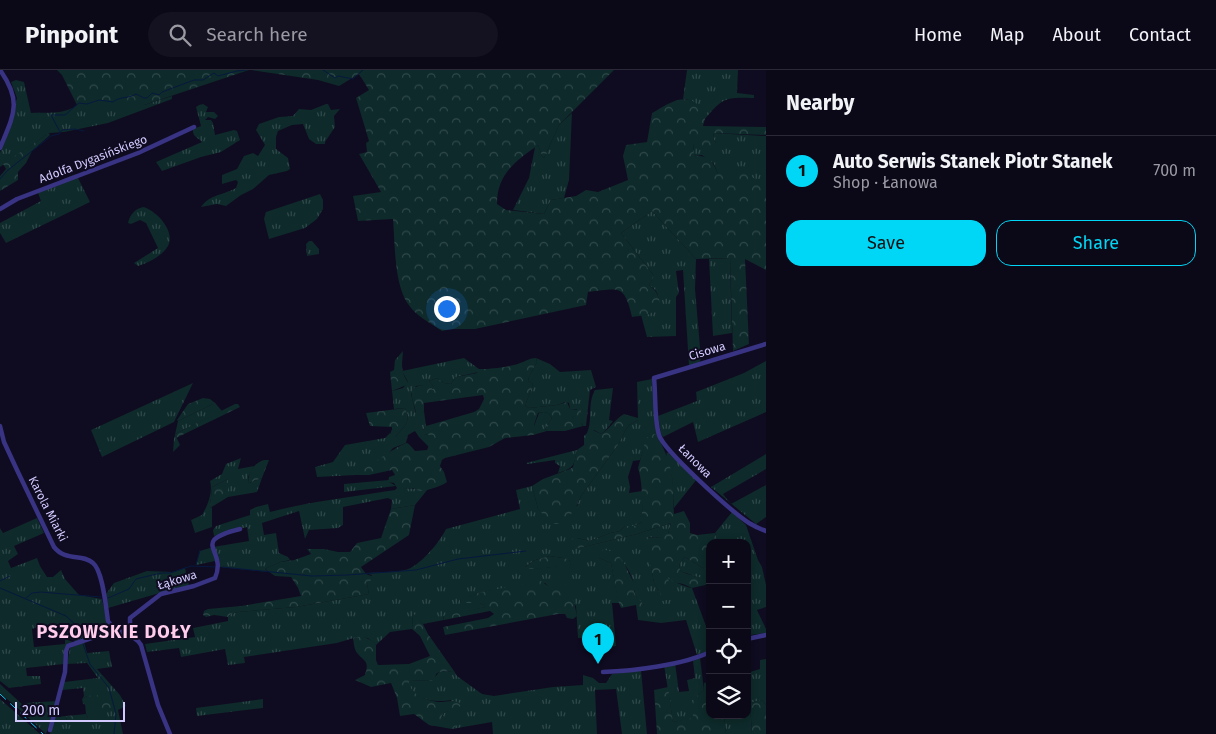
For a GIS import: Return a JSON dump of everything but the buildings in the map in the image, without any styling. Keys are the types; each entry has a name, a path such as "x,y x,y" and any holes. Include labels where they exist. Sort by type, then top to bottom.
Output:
{"street":[{"path":"0,148 15,105 12,88 1,72"},
{"name":"Adolfa Dygasińskiego","path":"0,209 18,199 138,153 194,127"},
{"name":"Cisowa","path":"654,378 766,344"},
{"name":"Łanowa","path":"654,378 657,423 662,441 678,461 728,506 748,523 766,531"},
{"name":"Karola Miarki","path":"0,426 4,442 54,547 60,554 91,562 97,569 108,621 115,630"},
{"name":"Łąkowa","path":"128,635 130,618 154,598 161,594 194,586 215,578 218,567 212,541 217,536 240,529"},
{"path":"50,730 65,672 67,648 70,645 115,630 136,638 141,645 158,704 170,734"},
{"path":"751,637 766,635"},
{"path":"603,672 637,669 689,660 706,654"}],"green space":[{"path":"57,70 249,70 144,105 77,105 62,75"},
{"path":"251,70 614,70 559,125 544,158 538,145 509,169 500,184 497,204 506,210 544,214 551,200 576,196 586,190 598,192 628,180 623,156 626,145 647,142 652,113 680,99 686,99 697,104 705,119 703,126 766,127 766,135 714,133 713,138 716,143 707,147 694,144 693,152 696,156 708,158 715,166 718,174 728,169 744,171 760,183 766,194 766,270 745,259 749,344 733,351 730,258 696,259 652,211 621,233 654,276 649,285 656,293 659,303 654,312 632,317 623,293 607,290 588,292 586,305 475,329 442,331 415,312 403,296 396,263 393,219 358,221 353,196 381,192 359,154 367,152 366,143 369,141 356,98 369,90 359,74 339,86 318,80"},
{"path":"687,70 738,70 737,93 754,95 754,98 731,98 721,102 705,119 694,103 683,99"},
{"path":"16,80 24,82 31,113 61,112 77,105 144,105 172,96 172,99 108,123 64,132 49,133 0,167 0,153 17,98 11,82"},
{"path":"203,104 208,107 206,112 214,112 218,116 215,119 208,117 205,120 211,120 213,123 215,135 234,130 237,131 240,140 221,152 162,171 156,162 202,142 194,135 193,129 201,126 196,107"},
{"path":"328,104 331,110 340,109 334,116 335,127 325,144 316,144 309,139 303,124 292,125 278,131 276,149 288,158 290,169 269,175 253,189 226,206 217,204 201,207 213,197 236,188 238,182 236,180 222,184 222,175 237,169 244,156 253,153 258,156 265,145 256,130 259,124 279,117 293,116 299,109 311,110"},
{"path":"572,113 569,180 564,198 551,200 544,214 513,210 529,178 535,147 538,145 544,158 559,125"},
{"path":"49,133 50,135 32,151 26,163 18,172 18,180 0,191 0,176 6,169 3,164"},
{"path":"714,133 766,136 766,194 718,174 714,164 702,155 696,156 693,152 694,144 716,143 713,138"},
{"path":"76,174 90,202 6,243 0,233 0,223 41,201 37,190"},
{"path":"320,194 323,200 323,209 317,219 305,228 269,239 264,219 266,212"},
{"path":"143,207 154,212 159,217 167,228 170,240 168,246 159,256 138,266 134,263 158,248 146,223 140,220 131,224 128,223 133,212"},
{"path":"652,211 696,259 695,289 701,359 699,363 689,366 683,270 676,271 679,293 676,297 676,336 647,337 641,315 649,314 659,304 657,293 649,285 654,276 621,233"},
{"path":"312,241 319,249 319,254 307,256 306,244"},
{"path":"730,258 732,333 713,336 709,259"},
{"path":"403,351 403,372 409,384 392,391 390,372 394,370 395,360"},
{"path":"464,358 479,369 479,372 456,377 451,384 444,383 437,378 429,381 434,389 424,385 416,386 411,394 416,414 424,411 426,426 423,430 424,434 429,435 429,447 415,431 408,435 406,443 393,448 388,454 356,475 317,477 315,467 333,462 345,445 385,438 390,433 390,437 395,437 404,427 408,417 407,413 405,408 394,409 392,391 403,388 408,382 402,371"},
{"path":"536,358 550,364 560,372 591,370 596,387 590,390 586,426 583,426 572,417 576,415 577,409 570,409 569,403 529,408 525,406 533,384 528,381 537,362"},
{"path":"536,358 537,362 528,381 533,384 525,406 529,408 567,402 570,409 581,410 581,415 572,417 579,420 583,426 565,431 547,431 545,429 552,418 548,413 538,413 534,425 537,432 533,435 505,438 489,447 442,460 440,466 447,482 424,491 414,488 397,488 394,483 388,482 389,477 395,475 392,470 369,475 356,475 404,444 407,443 415,451 427,450 429,435 423,434 426,426 474,412 479,409 484,399 483,395 424,403 424,411 419,415 416,414 412,398 414,388 426,385 433,389 434,387 429,381 437,378 444,383 451,384 456,377 477,373 479,369 511,366"},
{"path":"766,361 766,412 698,442 693,422 663,437 658,416 697,401 696,392 744,373"},
{"path":"652,379 657,435 647,439 640,460 633,461 628,477 629,493 642,491 642,522 634,526 625,526 620,531 590,541 577,538 579,548 637,534 671,523 668,534 662,538 646,537 654,583 660,593 667,575 672,580 692,588 706,626 706,652 697,655 686,620 661,623 638,620 636,605 644,605 638,599 632,577 616,554 599,558 611,563 619,603 612,603 616,646 604,648 601,627 591,630 591,638 578,638 576,606 557,586 548,586 545,583 481,592 460,600 461,603 480,603 486,607 443,617 444,620 423,624 413,614 412,629 390,632 376,645 368,638 357,637 337,643 244,657 245,663 228,665 225,649 181,657 179,648 147,652 145,644 195,637 193,628 228,621 228,617 231,614 238,612 296,607 369,594 367,584 372,575 365,573 395,572 411,568 428,553 446,529 520,509 516,490 532,486 538,509 542,512 577,506 581,496 618,445 629,425 638,420 637,382","holes":["550,556 569,559 571,568 567,566 525,567 535,560"]},
{"path":"193,383 174,422 102,457 91,430"},
{"path":"613,388 609,420 613,421 601,434 594,430 587,433 590,423 591,401 595,390"},
{"path":"203,398 210,399 215,403 177,420 188,404"},
{"path":"215,403 222,411 175,434 178,421"},
{"path":"238,404 240,407 176,438 175,434"},
{"path":"405,408 407,420 404,427 395,437 389,437 392,427 370,426 366,413"},
{"path":"539,413 548,413 552,418 545,429 547,431 533,435 536,432 534,426"},
{"path":"624,414 638,418 638,420 629,425 618,445 581,496 574,511 561,524 552,524 538,509 532,486 543,479 573,467 577,450 584,445 584,436 591,429 601,434"},
{"path":"175,434 180,445 173,452 174,439"},
{"path":"653,434 657,435 670,466 673,482 674,514 684,511 690,523 690,533 697,535 715,533 717,539 706,539 706,568 685,557 680,563 681,571 706,578 706,585 692,588 673,582 668,576 671,599 662,601 654,583 645,537 661,538 661,534 668,534 671,523 637,534 579,548 570,545 570,539 577,538 590,541 620,531 625,526 634,526 642,522 641,487 638,468 646,439"},
{"path":"577,450 572,466 558,473 560,466 555,463 555,460 526,463"},
{"path":"667,452 697,479 674,508 672,477 666,458"},
{"path":"766,454 766,469 723,494 730,502 711,487"},
{"path":"241,458 238,469 254,466 248,477 249,483 262,478 257,492 228,497 228,479 212,487 210,508 212,507 212,527 195,533 191,520 202,515 206,507 210,494 210,481 222,474 226,464"},
{"path":"269,460 262,478 249,483 252,469 257,463"},
{"path":"228,479 228,497 210,508 212,487"},
{"path":"389,480 389,482 396,486 344,492 344,484"},
{"path":"766,485 766,517 756,524 731,504"},
{"path":"397,488 428,489 415,505 391,509 392,500 388,498 343,507 343,525 338,528 309,530 305,539 299,511 262,523 264,535 276,533 279,553 290,560 280,562 265,569 268,572 220,567 215,561 196,565 200,551 249,541 247,527 214,536 213,530 216,526 250,515 250,510 256,507 268,504 270,512 316,502 395,490"},
{"path":"415,505 409,535 361,567 366,574 374,577 367,584 369,594 296,607 238,612 228,617 214,615 206,617 203,615 204,611 208,609 241,606 301,596 291,577 275,576 265,569 280,562 294,560 311,554 307,549 350,552 357,543 381,538 391,509"},
{"path":"732,512 746,525 751,539 717,539 715,533"},
{"path":"37,518 44,533 14,546 18,554 8,561 11,568 37,558 47,577 53,577 61,570 65,579 79,595 102,599 109,629 107,632 76,641 65,637 63,630 38,627 32,629 34,647 65,644 65,639 73,642 68,644 64,664 26,668 27,676 40,676 41,684 9,688 0,681 0,528 3,533"},
{"path":"751,540 762,567 766,585 766,607 757,610 766,633 751,635"},
{"path":"601,550 608,550 614,553 623,561 635,584 635,594 645,609 636,605 621,608 611,563 599,558 596,554"},
{"path":"550,556 569,559 572,569 562,566 537,569 524,568 535,560"},
{"path":"685,557 706,568 706,579 682,572 679,569 680,563"},
{"path":"185,568 189,586 108,608 106,594 114,583 147,571 174,572"},
{"path":"541,581 548,586 570,584 577,616 573,619 567,618 565,614 558,614 445,635 443,627 488,618 494,614 490,611 444,620 443,616 485,607 480,603 461,603 460,599 481,592"},
{"path":"413,613 423,624 454,671 439,672 432,681 409,680 410,685 415,693 429,700 460,703 461,706 444,713 442,716 445,720 458,721 458,725 452,729 429,725 414,714 400,716 397,698 391,683 371,687 355,680 365,675 367,665 356,651 353,638 366,638 376,645 378,665 409,664 430,656 420,636 412,629"},
{"path":"84,642 87,653 109,651 112,667 97,669 120,695 126,706 118,710 123,734 50,734 55,717 66,716 67,724 88,718 85,704 88,704 87,696 82,699 84,696 83,688 62,690 64,682 98,678 87,663 67,664 70,648"},
{"path":"700,658 704,690 697,696 693,719 673,722 664,665 675,663 679,692 689,691 687,680 695,678 693,661"},
{"path":"766,659 766,705 762,700 751,703 751,672 760,669 760,660"},
{"path":"641,670 647,734 622,734 616,689 595,690 597,734 493,734 492,722 452,729 457,725 455,720 445,720 442,718 444,713 448,711 451,700 424,699 413,692 409,680 432,681 439,672 454,671 457,676 482,694 494,696 553,687 583,685 583,675 593,678 599,683 606,683 612,674"},
{"path":"704,683 706,683 706,719 724,719 726,734 657,734 654,690 668,687 673,722 693,718 693,705 697,696 704,690"},
{"path":"0,684 24,706 21,711 0,693"},
{"path":"109,695 114,711 90,713 88,705 83,704 82,699 87,696"},
{"path":"0,699 40,734 0,734"},
{"path":"263,699 263,708 197,716 196,708"},
{"path":"762,700 766,705 766,734 752,734 751,703"},
{"path":"57,701 46,734 21,711 25,703"},
{"path":"86,714 88,718 87,723 67,724 66,716"},
{"path":"751,718 752,734 726,734 724,719"}],"waterway":[{"path":"60,132 51,115 65,115 79,103 87,104 99,100 113,102 136,94 147,98 152,93 159,95 162,92 194,80 203,80 214,73 218,76 246,70"},
{"path":"323,70 335,78 338,76 353,79 363,70"},
{"path":"0,179 8,170 51,136 59,134 62,130 75,129 84,131"},
{"path":"196,565 200,550"},
{"path":"222,567 312,576 347,575 416,570 458,559 526,551"},
{"path":"108,598 129,589 136,579 161,573 170,573 191,566 216,567"},
{"path":"0,581 10,576"},
{"path":"0,588 66,616 77,626 82,640"},
{"path":"26,598 32,593 41,592 101,597"},
{"path":"83,644 90,664 109,688 116,714 114,734"}],"railway":[{"path":"0,694 43,734"}],"place":[{"name":"Auto Serwis Stanek Piotr Stanek","path":"598,664"}],"district":[{"name":"PSZOWSKIE DOŁY","path":"114,632"}]}
